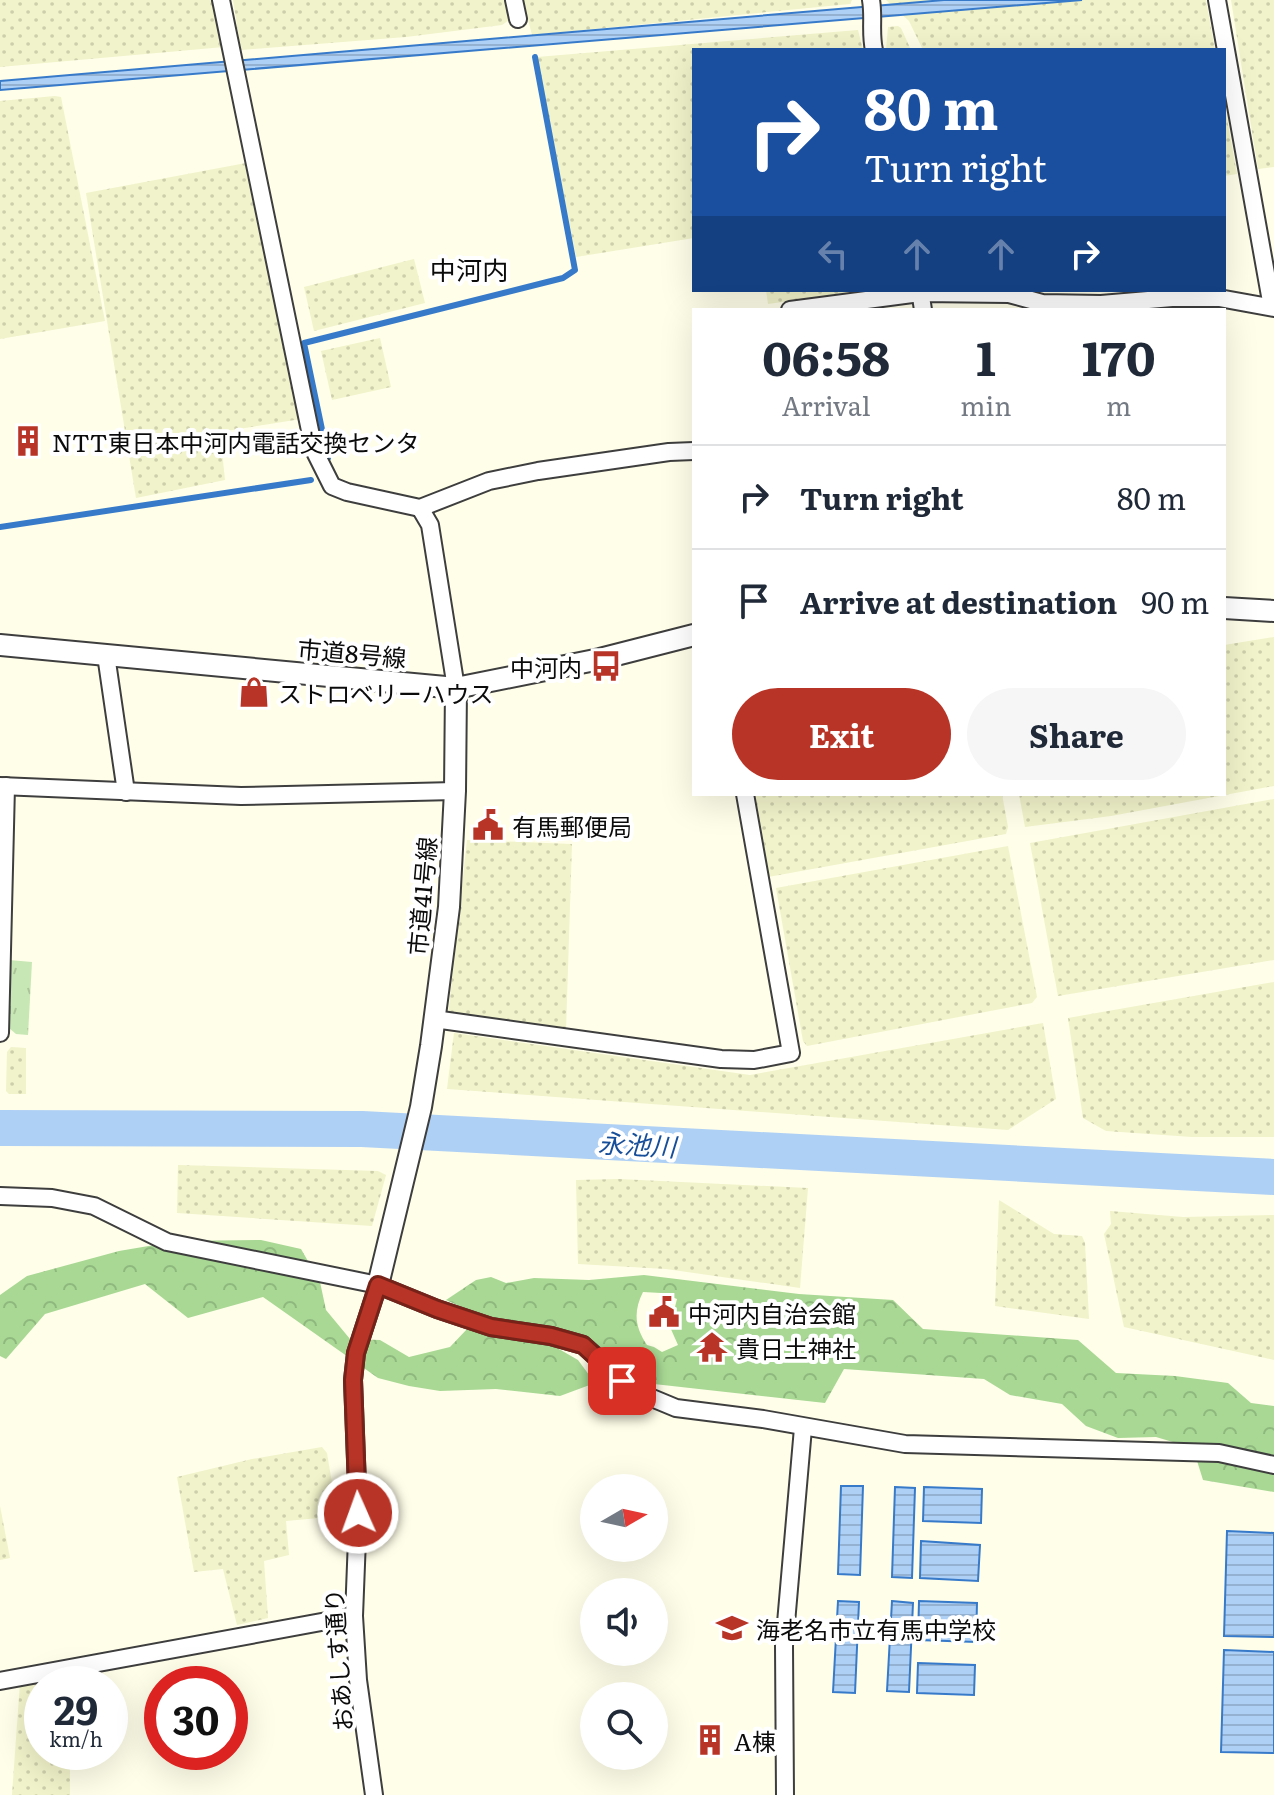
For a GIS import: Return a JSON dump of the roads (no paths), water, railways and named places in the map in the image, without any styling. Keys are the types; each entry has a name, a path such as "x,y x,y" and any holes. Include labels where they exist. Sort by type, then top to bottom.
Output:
{"street":[{"path":"221,0 314,450 332,486 420,508 499,479 610,460 692,451"},
{"path":"514,0 518,19"},
{"path":"1217,0 1226,48"},
{"path":"873,8 874,48"},
{"path":"950,292 1009,294 1041,306 1219,298 1273,308 1226,50"},
{"path":"804,308 913,292"},
{"path":"420,508 430,525 456,688"},
{"path":"1226,608 1274,611"},
{"name":"市道8号線","path":"0,645 456,688 600,659 692,636"},
{"path":"106,655 126,792"},
{"name":"市道41号線","path":"378,1285 421,1107 449,907 456,688"},
{"path":"0,1033 3,786 241,796 455,791"},
{"path":"434,1019 721,1059 754,1060 791,1053 745,796"},
{"path":"0,1196 52,1198 94,1206 167,1242 378,1285 491,1327 551,1336 583,1345 635,1391 676,1408 763,1419 905,1444 1219,1453 1274,1465"},
{"name":"おあしす通り","path":"374,1795 358,1680 354,1616 358,1513 353,1380 356,1353 378,1285"},
{"path":"785,1795 784,1646 803,1428"},
{"path":"0,1681 354,1616"}],"water":[{"path":"944,0 1082,0 0,90 0,81"},
{"path":"841,1486 863,1486 860,1575 838,1574"},
{"path":"895,1487 915,1488 912,1578 892,1577"},
{"path":"924,1487 982,1489 981,1523 923,1521"},
{"path":"1227,1531 1274,1533 1274,1637 1224,1636"},
{"path":"921,1541 980,1545 978,1581 920,1578"},
{"path":"838,1601 859,1602 855,1693 833,1692"},
{"path":"892,1601 913,1603 909,1692 887,1691"},
{"path":"919,1601 977,1603 976,1642 918,1640"},
{"path":"1224,1650 1274,1652 1274,1753 1221,1752"},
{"path":"918,1663 975,1665 974,1695 917,1693"}],"waterway":[{"path":"328,458 304,343 563,278 575,270 535,57"},
{"path":"0,527 311,480"},
{"name":"永池川","path":"0,1128 362,1129 1274,1177"}],"place":[{"name":"NTT東日本中河内電話交換センタ","path":"28,441"},
{"name":"中河内","path":"606,666"},
{"name":"ストロベリーハウス","path":"254,692"},
{"name":"有馬郵便局","path":"488,825"},
{"name":"中河内自治会館","path":"664,1312"},
{"name":"貴日土神社","path":"712,1347"},
{"name":"海老名市立有馬中学校","path":"732,1628"},
{"name":"A棟","path":"710,1740"}],"district":[{"name":"中河内","path":"469,268"}]}
